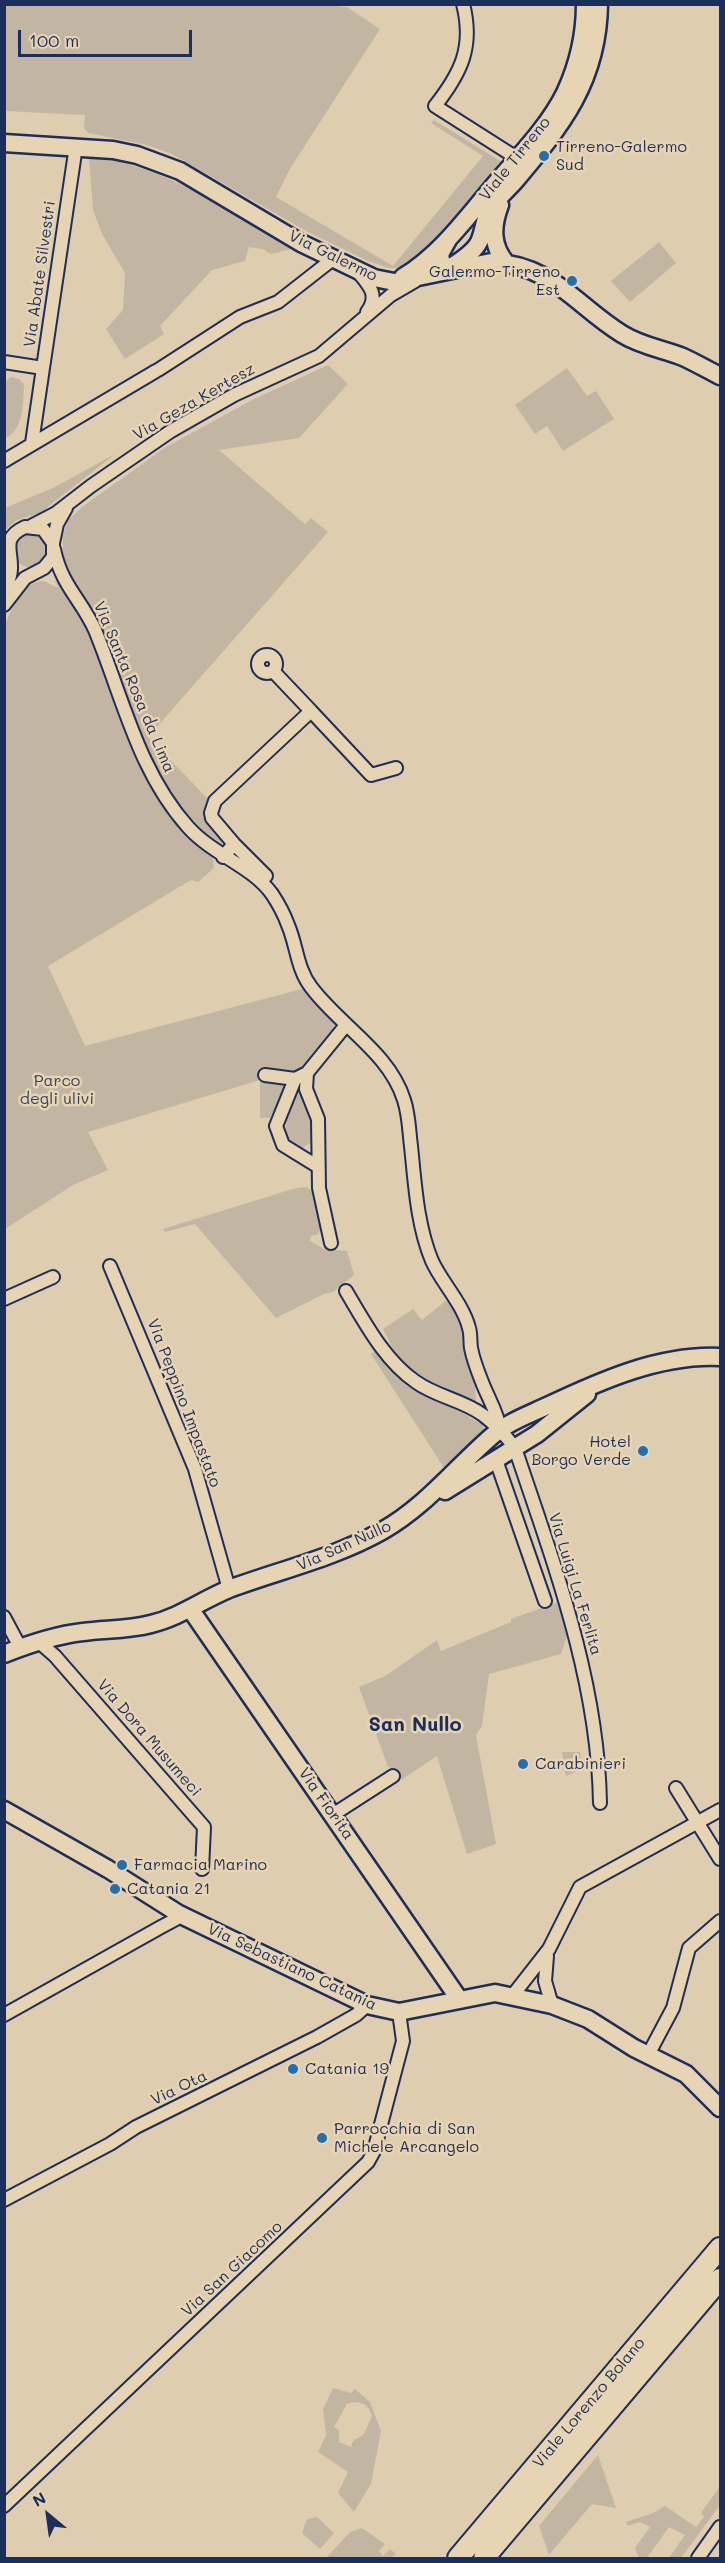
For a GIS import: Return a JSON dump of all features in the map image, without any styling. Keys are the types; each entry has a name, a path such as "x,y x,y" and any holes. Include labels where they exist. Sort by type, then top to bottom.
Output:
{"main road":[{"name":"Viale Tirreno","path":"448,269 475,248 480,241 487,213 507,191 568,85 581,46 585,4"},
{"name":"Viale Tirreno","path":"394,282 417,268 450,238 566,119 582,88 597,43 599,4"},
{"name":"Via Galermo","path":"4,143 76,146 137,155 180,171 333,259 374,278 394,282 448,269 491,262 506,263 550,279 623,334 683,357 720,376"},
{"path":"506,263 498,253 494,237 496,215 507,191"},
{"path":"448,269 441,261 440,254 450,238"},
{"name":"Via San Nullo","path":"12,1651 83,1632 141,1626 191,1610 229,1589 301,1567 368,1539 417,1508 472,1466 500,1430 542,1408 602,1382 662,1363 720,1357"},
{"path":"472,1466 496,1460 537,1434 602,1382"},
{"name":"Via Fiorita","path":"191,1610 334,1814 459,1999"},
{"name":"Via Sebastiano Catania","path":"4,1810 108,1869 179,1914 368,2005 399,2012 495,1993 532,1999 588,2019 696,2081 720,2108"},
{"name":"Viale Lorenzo Bolano","path":"458,2559 720,2248"},
{"name":"Viale Lorenzo Bolano","path":"484,2559 720,2279"}],"street":[{"path":"463,4 467,35 463,60 452,84 435,106 523,161"},
{"name":"Via Abate Silvestri","path":"4,362 43,368 76,146"},
{"path":"4,461 157,371 240,317 278,302 333,259"},
{"path":"358,272 370,285 374,296 365,315"},
{"name":"Via Geza Kertesz","path":"31,526 47,519 171,431 242,391 318,356 391,295 423,276"},
{"path":"32,443 43,368"},
{"path":"4,604 18,584 50,563 57,524 72,501"},
{"path":"4,593 11,572 8,549 11,538 20,529 31,526 43,529 54,546 64,582"},
{"path":"11,561 20,570 48,573 64,582"},
{"name":"Via Santa Rosa da Lima","path":"64,582 84,609 95,630 138,747 171,806 190,829 223,857 260,880 273,895 288,925 306,980 346,1025 375,1052 399,1087 408,1117 417,1204 426,1243 433,1262 469,1328 472,1350 482,1382 499,1420 500,1430"},
{"path":"273,671 371,775 396,768"},
{"path":"288,925 281,896 268,878 214,823 211,813 212,806 223,792 311,711"},
{"path":"223,857 234,844"},
{"path":"317,1166 283,1145 277,1132 276,1120 296,1079 307,1072 346,1025"},
{"path":"307,1072 306,1089 318,1119 319,1188 331,1243"},
{"path":"265,1075 296,1079"},
{"name":"Via Peppino Impastato","path":"110,1266 195,1469 229,1589"},
{"path":"4,1299 53,1277"},
{"path":"346,1291 367,1326 390,1357 411,1378 429,1390 483,1415 515,1448"},
{"name":"Via Luigi La Ferlita","path":"515,1448 575,1631 596,1729 600,1803"},
{"path":"496,1460 545,1601"},
{"path":"4,1617 12,1651"},
{"name":"Via Dora Musumeci","path":"39,1642 55,1656 204,1827 202,1869"},
{"path":"334,1814 393,1776"},
{"path":"676,1788 720,1859"},
{"path":"513,1995 549,1949 580,1887 720,1810"},
{"path":"4,2015 161,1927 179,1914"},
{"path":"648,2055 673,2008 689,1948 720,1921"},
{"path":"532,1999 544,1970 549,1949"},
{"path":"544,1970 544,1981 552,2005"},
{"name":"Via Ota","path":"4,2200 100,2149 136,2127 317,2037 356,2015 368,2005"},
{"name":"Via San Giacomo","path":"4,2506 368,2162 374,2151 404,2041 399,2012"},
{"path":"698,2559 720,2527"}],"green space":[{"path":"5,5 322,5 347,7 380,29 291,167 276,197 393,266 483,156 431,123 434,120 502,162 425,253 404,268 389,268 368,261 306,231 172,154 147,145 88,133 84,128 85,115 5,111"},
{"path":"89,157 144,169 170,179 195,191 292,249 270,254 263,249 249,247 245,261 212,270 160,326 164,334 125,359 106,329 123,310 125,273 102,234 93,210"},
{"path":"659,242 676,263 630,302 611,281"},
{"path":"328,365 348,384 299,438 219,450 305,524 311,518 328,532 148,737 208,799 206,818 224,840 220,847 186,815 172,797 148,757 68,580 72,578 63,557 63,536 68,520 82,507 166,447 254,399"},
{"path":"567,368 587,396 596,391 614,419 563,451 547,426 535,434 515,405"},
{"path":"11,377 19,379 24,384 23,407 16,429 5,438 5,382"},
{"path":"115,454 40,513 17,520 5,530 5,508 55,487"},
{"path":"30,533 42,538 47,550 42,562 30,567 18,562 13,550 18,538"},
{"name":"Parco degli ulivi","path":"44,581 56,587 58,586 54,581 61,585 89,629 129,735 213,857 214,868 198,882 191,880 48,966 85,1046 302,989 335,1022 320,1052 300,1069 285,1073 259,1071 260,1080 88,1132 108,1170 73,1185 5,1229 5,624 24,590 36,582"},
{"path":"260,1080 286,1085 270,1118 260,1118"},
{"path":"300,1084 311,1120 312,1142 302,1148 288,1139 286,1132 288,1111"},
{"path":"307,1187 313,1192 321,1229 317,1235 311,1236 310,1241 324,1249 347,1251 354,1275 333,1292 324,1294 276,1318 195,1224 165,1232 163,1229 296,1188"},
{"path":"448,1299 469,1351 476,1391 476,1406 420,1379 396,1354 383,1329 413,1309 422,1320"},
{"path":"375,1351 415,1390 449,1405 483,1425 484,1434 446,1471 371,1354"},
{"path":"558,1602 568,1632 561,1654 489,1674 482,1726 476,1735 496,1844 467,1854 437,1756 401,1780 393,1768 388,1767 359,1687 387,1675 437,1640 441,1651 511,1622 511,1619"},
{"path":"562,1752 580,1752 582,1769 566,1776"},
{"path":"333,2388 351,2393 355,2389 370,2402 381,2431 371,2484 354,2512 338,2493 348,2472 318,2452 326,2435 323,2409","holes":["354,2402 366,2405 372,2416 364,2434 353,2441 351,2447 339,2442 339,2430 334,2427 347,2404"]},
{"path":"598,2455 616,2508 592,2504 549,2555 539,2526"},
{"path":"720,2486 720,2505 681,2558 669,2558 685,2535 669,2527 647,2558 639,2558 635,2548 650,2527 640,2522 628,2526 626,2522 653,2513 665,2506 696,2527 704,2517 701,2513"},
{"path":"317,2517 334,2533 320,2549 302,2533 307,2519"},
{"path":"362,2528 385,2544 379,2551 383,2556 390,2549 396,2554 391,2558 326,2558 350,2532"}],"place":[{"name":"Tirreno-Galermo Sud","path":"544,156"},
{"name":"Galermo-Tirreno Est","path":"572,281"},
{"name":"Hotel Borgo Verde","path":"643,1451"},
{"name":"Carabinieri","path":"523,1764"},
{"name":"Farmacia Marino","path":"122,1865"},
{"name":"Catania 21","path":"115,1889"},
{"name":"Catania 19","path":"293,2069"},
{"name":"Parrocchia di San Michele Arcangelo","path":"322,2138"}],"district":[{"name":"San Nullo","path":"415,1725"}]}
